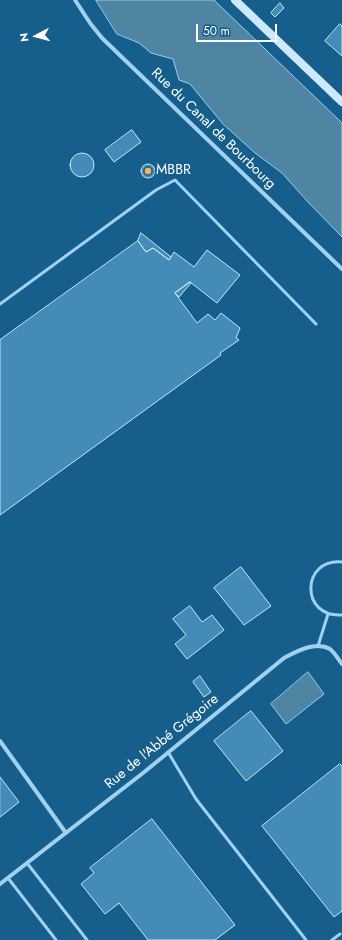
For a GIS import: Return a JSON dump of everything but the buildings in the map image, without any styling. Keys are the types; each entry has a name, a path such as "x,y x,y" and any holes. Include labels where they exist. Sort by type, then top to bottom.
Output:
{"main road":[{"path":"235,0 342,102"}],"street":[{"name":"Rue du Canal de Bourbourg","path":"75,0 102,38 342,269"},
{"path":"318,646 330,649 342,664"},
{"name":"Rue de l'Abbé Grégoire","path":"0,884 168,752 284,658 303,648 318,646"},
{"path":"0,741 66,833"}],"lane":[{"path":"0,304 156,190 175,180 316,324"},
{"path":"342,562 336,561 321,567 315,573 310,588 313,600 320,610 335,616 342,615"},
{"path":"318,646 328,614"},
{"path":"168,752 196,799 306,940"},
{"path":"27,863 87,940"},
{"path":"8,878 56,940"},
{"path":"332,940 340,934"}],"water":[{"path":"96,0 214,0 342,123 342,237 282,173 255,153 223,124 190,84 179,80 173,59 151,53 139,43 117,34"},
{"path":"308,672 324,694 286,724 271,704"}],"place":[{"name":"MBBR","path":"148,171"}]}
